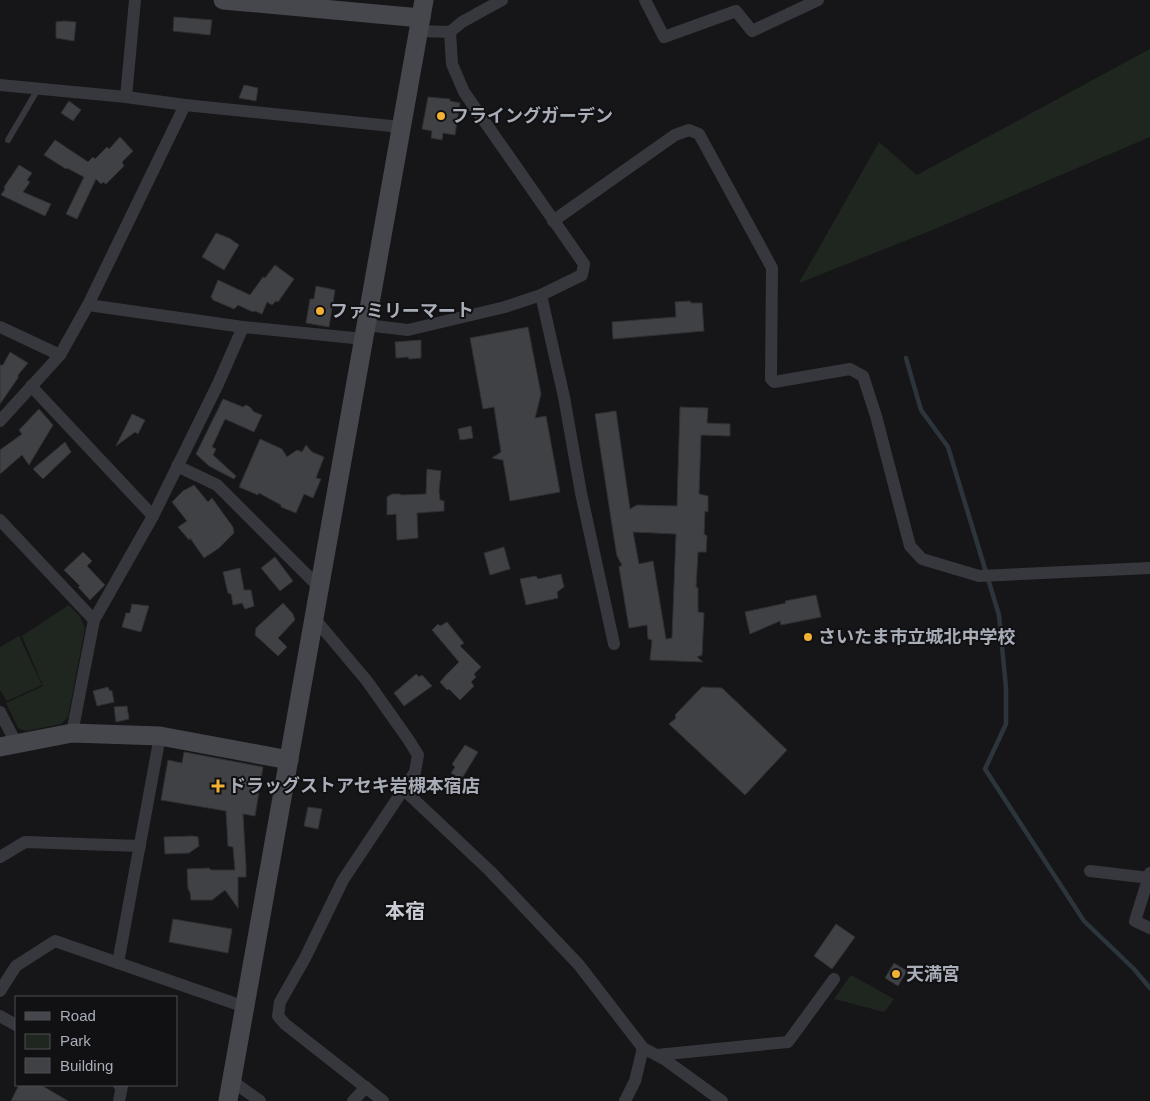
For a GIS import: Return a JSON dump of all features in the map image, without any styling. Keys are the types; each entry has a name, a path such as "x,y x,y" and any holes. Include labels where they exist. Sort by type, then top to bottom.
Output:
{"street":[{"path":"126,97 135,0"},
{"path":"224,0 421,16 450,32"},
{"path":"450,32 462,22 502,0"},
{"path":"645,0 664,37 736,11 752,30 818,0"},
{"path":"228,1101 421,16"},
{"path":"88,305 243,327 365,332 408,330 506,307 541,295 582,275 584,264 464,92 452,64 450,32"},
{"path":"0,85 401,127"},
{"path":"0,421 60,355 88,305 185,105"},
{"path":"553,221 675,135 689,130 699,134 772,268 771,379 774,382 850,368 863,376 876,416 910,546 922,559 979,576 1150,568"},
{"path":"541,295 614,644"},
{"path":"0,327 60,355"},
{"path":"72,733 94,620 153,516 218,384 243,327"},
{"path":"31,386 153,516"},
{"path":"177,466 217,486 319,587"},
{"path":"0,520 94,620"},
{"path":"314,618 367,681 418,755 415,772 343,880 280,1002 278,1016 285,1024 383,1101"},
{"path":"0,712 8,745 72,733 160,736 289,760"},
{"path":"118,962 160,736"},
{"path":"404,790 490,871 579,965 643,1048 658,1055 722,1101"},
{"path":"0,857 25,842 140,846"},
{"path":"1090,870 1149,876 1135,921 1150,928"},
{"path":"0,991 16,966 55,941 245,1006"},
{"path":"658,1055 788,1042 834,979"},
{"path":"0,1016 15,1024"},
{"path":"625,1101 635,1081 643,1048"},
{"path":"232,1081 260,1101"},
{"path":"119,1101 125,1086"},
{"path":"353,1101 366,1087"}],"lane":[{"path":"8,140 38,89"}],"green space":[{"path":"1150,49 1150,137 935,229 799,283 879,142 917,175"},
{"path":"69,605 80,617 85,628 68,717 61,724 26,731 18,728 6,703 43,686 22,636"},
{"path":"19,636 42,685 7,701 0,690 0,647"},
{"path":"851,975 894,999 884,1012 834,999"}],"building":[{"path":"174,17 212,20 210,35 173,31"},
{"path":"56,22 76,22 74,41 56,38"},
{"path":"244,85 258,88 256,101 239,98"},
{"path":"428,97 450,99 450,101 460,103 455,135 443,133 442,140 431,138 432,131 422,129"},
{"path":"69,101 81,110 73,121 61,113"},
{"path":"120,137 133,151 122,162 124,166 106,184 103,182 101,184 96,179 77,219 66,214 84,177 66,169 44,155 55,140 88,162 93,157 95,159 107,147 109,149"},
{"path":"19,165 32,173 27,180 30,182 23,192 51,204 45,216 1,195 5,189 4,187"},
{"path":"216,233 229,238 239,245 224,270 202,257"},
{"path":"275,265 294,279 278,302 276,301 272,305 267,302 262,314 238,305 234,309 213,300 211,297 218,280 250,295 263,277 265,278"},
{"name":"ファミリーマート","path":"316,286 335,290 329,327 306,323 310,299 314,299"},
{"path":"690,301 691,303 702,303 704,331 613,339 612,322 676,317 675,302"},
{"path":"528,327 541,394 535,418 546,416 560,492 510,501 503,460 492,458 501,452 494,407 483,409 470,338"},
{"path":"421,340 421,358 396,358 395,342"},
{"path":"10,352 28,363 0,404 0,365 3,365"},
{"path":"223,399 243,407 246,405 254,412 262,415 254,432 225,419 212,447 216,449 213,455 236,476 234,479 209,466 196,454"},
{"path":"680,407 708,408 707,423 730,424 730,436 701,435 699,494 708,496 708,512 705,511 704,534 707,536 706,552 698,552 696,587 698,588 698,612 704,613 702,655 697,657 703,662 650,660 652,640 648,639 647,625 629,628 619,567 622,565 617,556 595,414 616,411 630,509 637,505 677,506","holes":["633,532 676,534 672,638 666,639 653,561 639,564"]},
{"path":"39,409 53,425 29,465 22,455 0,474 0,450 22,434 19,430"},
{"path":"132,414 145,420 138,434 135,432 116,446"},
{"path":"471,426 473,438 460,440 458,429"},
{"path":"260,439 282,449 287,457 297,450 302,452 306,445 312,452 324,457 316,478 321,479 313,498 304,494 296,513 281,507 281,505 259,493 258,495 239,487"},
{"path":"65,442 71,452 43,479 33,469"},
{"path":"427,469 441,471 439,491 440,500 444,501 444,511 417,513 418,538 397,540 396,514 387,515 387,497 392,494 426,494"},
{"path":"194,485 208,502 212,498 233,527 234,533 219,548 204,558 190,538 189,540 178,527 187,521 172,502 184,490"},
{"path":"504,547 510,569 490,575 484,553"},
{"path":"83,552 92,561 87,566 105,585 90,600 78,587 80,586 64,570"},
{"path":"275,557 293,581 280,591 261,568"},
{"path":"240,568 244,590 251,590 254,606 245,609 242,603 233,605 223,572"},
{"path":"561,574 564,587 557,592 558,598 526,605 520,579 536,576 538,579"},
{"path":"816,595 821,617 781,625 780,621 750,634 745,612"},
{"path":"283,603 293,614 295,620 278,638 287,647 278,656 255,635 256,628"},
{"path":"132,604 149,606 141,632 122,627 126,613 130,613"},
{"path":"447,622 464,643 460,646 481,667 474,674 476,677 471,682 474,686 460,700 440,682 459,662 432,630 438,624 440,626"},
{"path":"416,674 419,677 422,675 432,686 404,706 394,693"},
{"path":"108,687 112,691 114,702 97,706 93,691"},
{"path":"702,687 722,688 787,750 745,795 669,724 676,718 675,715"},
{"path":"127,706 129,719 116,722 114,707"},
{"path":"465,745 478,752 461,780 451,773 455,767 452,764"},
{"path":"184,752 263,767 255,816 243,814 246,877 238,877 238,908 225,890 212,900 191,900 188,889 187,869 235,870 233,847 228,846 226,811 161,800 168,760 182,763"},
{"path":"308,807 322,809 318,829 304,826"},
{"path":"164,837 198,837 199,846 189,853 165,854"},
{"path":"173,919 232,929 228,953 169,942"},
{"path":"836,924 855,937 832,969 814,956"},
{"name":"天満宮","path":"894,963 907,971 898,986 885,978"},
{"path":"18,1086 43,1086 68,1101 11,1101"}],"waterway":[{"path":"906,358 921,410 948,447 999,615 1006,688 1006,724 985,769 1084,921 1134,969 1150,988"}],"place":[{"name":"フライングガーデン","path":"441,116"},
{"name":"ファミリーマート","path":"320,311"},
{"name":"さいたま市立城北中学校","path":"808,637"},
{"name":"ドラッグストアセキ岩槻本宿店","path":"218,786"},
{"name":"天満宮","path":"896,974"}],"district":[{"name":"本宿","path":"405,911"}]}
